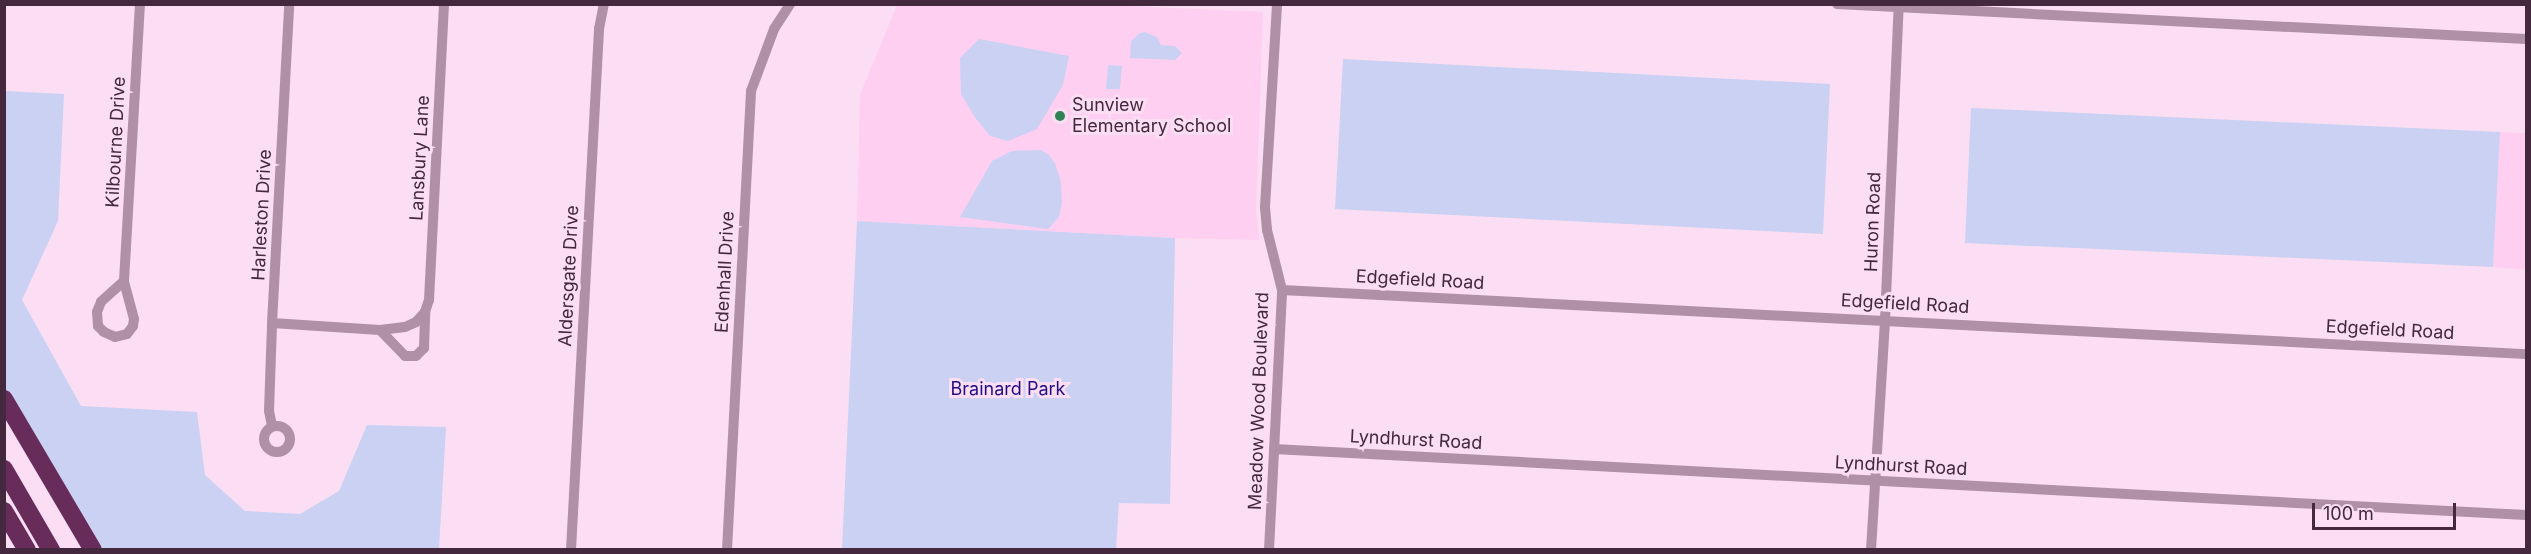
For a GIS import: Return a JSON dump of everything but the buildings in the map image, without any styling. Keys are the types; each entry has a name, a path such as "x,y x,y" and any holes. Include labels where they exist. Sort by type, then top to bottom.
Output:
{"highway":[{"path":"4,399 93,549"},
{"path":"4,470 51,549"},
{"path":"4,511 27,549"}],"street":[{"name":"Kilbourne Drive","path":"124,281 102,302 97,312 98,326 115,337 127,334 133,326 132,305 124,281 141,4"},
{"name":"Harleston Drive","path":"272,426 269,411 272,323 289,4"},
{"name":"Lansbury Lane","path":"380,330 400,352 410,357 416,356 424,348 420,324 429,300 444,4"},
{"name":"Aldersgate Drive","path":"571,549 598,41 604,4"},
{"name":"Edenhall Drive","path":"727,549 751,91 774,29 790,4"},
{"name":"Meadow Wood Boulevard","path":"1269,549 1282,290 1267,230 1265,207 1277,4"},
{"path":"1837,4 2526,39"},
{"name":"Huron Road","path":"1871,549 1885,320 1899,6"},
{"name":"Edgefield Road","path":"1282,290 2526,354"},
{"path":"272,323 380,330 420,324"},
{"name":"Lyndhurst Road","path":"1274,449 2526,514"}],"shaded area":[{"name":"Sunview Elementary School","path":"1085,4 1263,12 1256,210 1259,240 1175,238 857,221 860,95 897,5"},
{"path":"2500,132 2526,133 2526,270 2493,267"}],"green space":[{"path":"1145,32 1157,37 1161,45 1175,46 1182,53 1175,60 1130,58 1131,41 1140,33"},
{"path":"979,39 1069,56 1063,85 1037,129 1008,141 990,136 974,116 961,94 960,58"},
{"path":"1343,59 1830,84 1823,234 1335,209"},
{"path":"1108,65 1122,66 1120,89 1106,89"},
{"path":"5,91 64,94 58,221 22,300 81,406 197,412 205,475 245,511 300,514 339,491 367,425 446,427 439,549 93,549 5,399"},
{"path":"1971,108 2500,132 2493,267 1965,243"},
{"path":"1041,150 1055,163 1061,182 1062,203 1059,217 1048,229 960,217 992,161 1012,151"},
{"name":"Brainard Park","path":"857,221 1175,238 1170,504 1119,503 1116,549 842,549"}],"place":[{"name":"Sunview Elementary School","path":"1060,116"}]}
